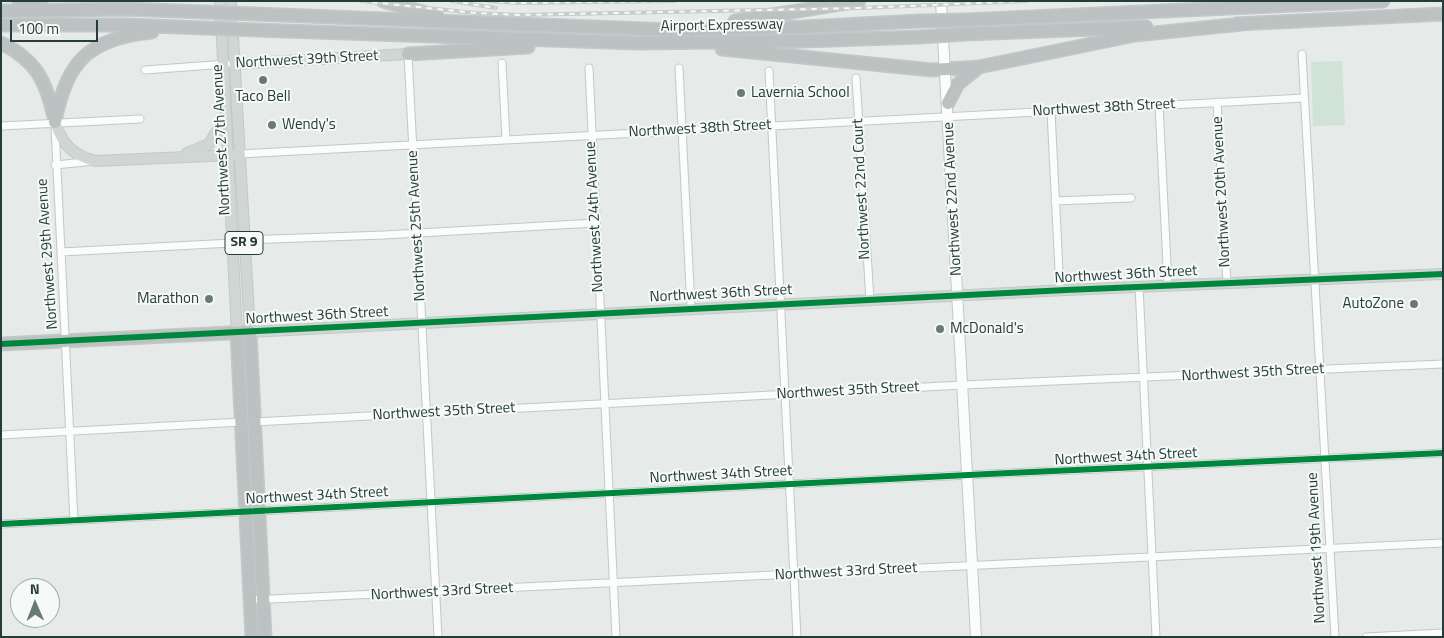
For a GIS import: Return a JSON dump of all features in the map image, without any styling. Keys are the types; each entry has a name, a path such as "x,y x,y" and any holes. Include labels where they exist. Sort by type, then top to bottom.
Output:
{"highway":[{"path":"1,7 41,1"},
{"path":"383,1 464,23"},
{"path":"671,30 764,18 859,1"},
{"name":"Airport Expressway","path":"1,11 125,9 671,30 804,27 1383,1"},
{"name":"Airport Expressway","path":"1,26 127,25 574,42 693,44 920,37 1443,14"},
{"path":"693,44 728,50 872,66 932,70 979,67 1128,37 1242,24"},
{"path":"55,122 58,104 68,79 84,55 110,39 130,34 204,28"},
{"path":"408,54 503,50 574,42"},
{"path":"1,43 14,49 36,70 49,94 55,122"},
{"path":"948,103 962,79 979,67"},
{"name":"Northwest 36th Street","path":"1,344 243,332"},
{"name":"Northwest 27th Avenue","path":"243,332 250,426 256,600 252,637"},
{"name":"Northwest 27th Avenue","path":"256,600 265,637"}],"main road":[{"name":"Northwest 27th Avenue","path":"220,1 232,243 243,332"},
{"name":"Northwest 27th Avenue","path":"232,1 244,240 243,332"},
{"name":"Northwest 22nd Avenue","path":"942,1 976,637"},
{"name":"Northwest 39th Street","path":"235,64 408,54"},
{"path":"168,157 192,152 205,146 214,138 226,117"},
{"name":"Northwest 38th Street","path":"55,122 62,139 70,150 84,158 96,161 240,154"},
{"path":"231,220 239,237 244,240"},
{"name":"Northwest 36th Street","path":"243,332 1139,286 1443,274"}],"street":[{"name":"Northwest 25th Avenue","path":"408,54 438,637"},
{"name":"Northwest 19th Avenue","path":"1302,54 1335,637"},
{"path":"502,63 506,139"},
{"name":"Northwest 39th Street","path":"145,70 235,64"},
{"name":"Northwest 24th Avenue","path":"589,68 590,135 611,493 616,637"},
{"path":"679,68 691,308"},
{"path":"769,71 779,304 797,637"},
{"name":"Northwest 22nd Court","path":"856,78 870,300"},
{"name":"Northwest 38th Street","path":"240,154 1304,98"},
{"name":"Northwest 20th Avenue","path":"1217,102 1226,282"},
{"path":"1159,105 1168,285"},
{"path":"1051,112 1060,290"},
{"path":"1,126 140,119"},
{"name":"Northwest 29th Avenue","path":"55,122 55,165 66,340 74,521"},
{"name":"Northwest 38th Street","path":"55,165 96,161"},
{"path":"1055,201 1131,198"},
{"path":"244,240 595,223"},
{"path":"61,252 232,243"},
{"path":"1139,286 1156,637"},
{"name":"Northwest 35th Street","path":"1,435 70,431 250,426 426,413 606,405 785,394 1443,364"},
{"name":"Northwest 34th Street","path":"1,524 968,475 1443,454"},
{"name":"Northwest 33rd Street","path":"256,600 794,575 973,564 1330,550 1443,543"},
{"path":"1366,637 1443,633"}],"green space":[{"path":"1342,61 1345,125 1313,126 1311,62"}],"railway":[{"path":"361,1 475,13 518,15 861,8 1027,1"},
{"path":"452,1 496,8"},
{"path":"488,1 518,3 675,1"}],"cycle path":[{"path":"1,344 1066,290 1443,274"},
{"path":"1,524 1443,453"}],"place":[{"name":"Taco Bell","path":"263,80"},
{"name":"Lavernia School","path":"741,93"},
{"name":"Wendy's","path":"272,125"},
{"name":"Marathon","path":"209,299"},
{"name":"AutoZone","path":"1414,304"},
{"name":"McDonald's","path":"940,329"}]}
